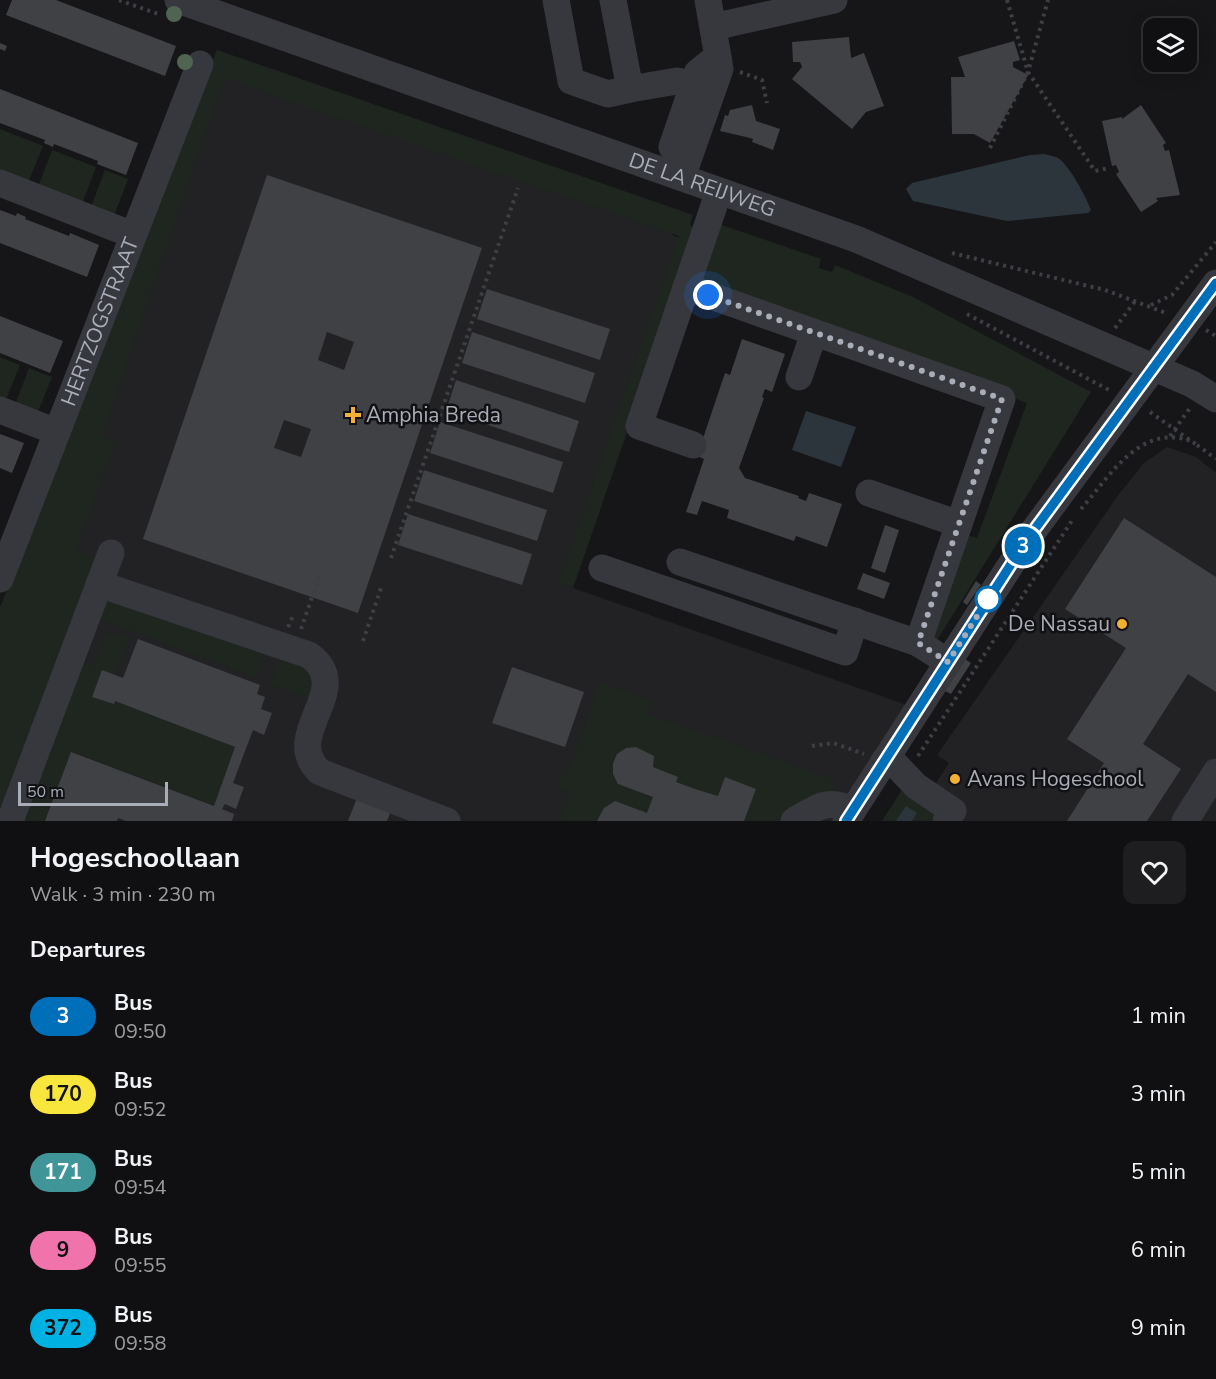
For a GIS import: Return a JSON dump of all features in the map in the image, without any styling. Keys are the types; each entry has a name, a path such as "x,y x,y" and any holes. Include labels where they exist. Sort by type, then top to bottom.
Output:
{"street":[{"path":"556,0 572,81 608,94 677,81 693,86"},
{"path":"613,0 630,89"},
{"path":"673,174 719,63 708,0"},
{"path":"713,27 834,0"},
{"name":"DE LA REIJWEG","path":"169,7 673,174 856,238 1154,367 1192,384 1216,399"},
{"path":"673,174 697,73 719,63"},
{"name":"HERTZOGSTRAAT","path":"0,579 200,64"},
{"path":"0,183 134,235"},
{"path":"693,445 639,426 719,190"},
{"path":"794,821 828,803 838,804 849,816 1026,541 1216,283"},
{"path":"686,287 1002,399 918,643"},
{"path":"799,377 814,333"},
{"path":"0,410 57,432"},
{"path":"869,493 959,524"},
{"path":"10,821 111,553"},
{"path":"680,562 918,643 948,662"},
{"path":"602,568 845,652 855,621"},
{"path":"99,584 309,655 323,669 326,680 306,749 313,766 320,772 447,821"},
{"path":"894,745 916,786 953,811 946,821"},
{"path":"1185,821 1216,772"}],"path":[{"path":"119,0 169,7"},
{"path":"1007,0 1028,72 1095,171 1109,168"},
{"path":"990,148 1028,72 1048,0"},
{"path":"719,63 762,80 767,103"},
{"path":"391,558 518,188"},
{"path":"1148,305 1162,302 1172,295 1216,242"},
{"path":"961,311 1084,376"},
{"path":"812,746 833,743 926,746 1078,512 1136,448 1155,438 1176,437 1194,443 1216,459"},
{"path":"301,628 320,574"},
{"path":"363,640 381,588"},
{"path":"289,624 293,616"}],"shaded area":[{"name":"Amphia Breda","path":"217,50 681,211 672,235 692,242 573,588 907,705 834,821 0,821 0,608"},
{"path":"217,50 693,215 690,224 696,233 573,588 559,583 679,236 224,78 102,436 116,441 76,550 95,557 0,821 0,608"},
{"path":"0,129 43,146 28,183 0,172"},
{"path":"52,150 96,167 82,204 38,187"},
{"path":"1044,154 1058,158 1068,168 1089,204 1091,210 1088,213 1008,221 913,201 906,189 912,183 1030,155"},
{"path":"105,170 128,179 114,216 91,207"},
{"path":"716,223 821,259 819,268 832,272 835,265 913,297 1091,392 936,642 932,641 964,534 977,538 1027,403 710,288 705,285 700,270"},
{"path":"0,357 20,365 5,402 0,400"},
{"path":"29,368 52,377 37,414 15,405"},
{"path":"806,411 856,427 841,467 792,450"},
{"name":"De Nassau","path":"1167,447 1196,457 1216,473 1216,821 912,821 949,763 937,755 1119,494 1144,463"},
{"path":"107,601 265,653 256,677 91,616"},
{"path":"107,633 129,638 115,675 102,671 92,697 114,704 115,701 236,747 215,806 75,752 49,821 22,821 81,661 95,666"},
{"path":"280,659 302,665 313,678 310,699 270,685"},
{"path":"600,683 652,700 647,714 834,779 835,794 782,821 560,821 570,792 558,788 565,769 569,771"},
{"path":"903,788 939,812 933,821 882,821"},
{"path":"906,806 917,813 912,821 896,821"}],"building":[{"path":"12,0 56,0 176,46 165,76 6,15"},
{"path":"849,37 851,58 864,53 884,106 866,112 852,129 792,79 802,67 800,62 793,62 792,42"},
{"path":"1014,41 1020,60 1013,62 1013,67 1028,75 990,143 974,134 952,134 951,77 965,77 958,57"},
{"path":"0,43 7,46 5,51 0,49"},
{"path":"0,89 138,143 126,175 97,164 98,161 54,144 53,147 44,143 45,140 0,123"},
{"path":"752,105 756,121 780,129 773,150 752,142 753,139 720,131 725,115 728,116 730,110"},
{"path":"1141,105 1166,143 1163,145 1165,151 1169,150 1180,195 1156,198 1158,201 1141,212 1116,174 1119,172 1116,165 1112,166 1102,121 1122,117 1122,119"},
{"path":"267,175 482,248 358,613 143,539","holes":["327,332 354,342 344,370 318,360","284,420 311,429 301,457 274,448"]},
{"path":"0,210 16,216 17,213 26,217 25,219 99,245 87,277 0,243"},
{"path":"487,289 610,329 600,360 477,319"},
{"path":"0,316 63,341 50,373 0,353"},
{"path":"472,332 595,373 585,403 462,363"},
{"path":"742,339 785,354 772,392 765,389 762,397 764,398 739,468 745,478 799,496 798,498 806,501 809,493 842,504 827,547 796,536 794,541 727,518 729,510 702,501 697,515 686,512 704,459 697,456 725,373 730,375"},
{"path":"456,380 579,421 569,452 446,411"},
{"path":"440,422 563,462 553,493 430,453"},
{"path":"0,434 24,443 12,473 0,468"},
{"path":"424,470 547,510 537,541 414,501"},
{"path":"408,514 532,554 522,585 398,545"},
{"path":"1124,518 1216,577 1216,692 1188,674 1143,744 1181,769 1147,821 1067,821 1104,763 1067,739 1126,648 1065,609"},
{"path":"885,525 899,530 885,573 871,568"},
{"path":"863,573 890,583 884,599 857,589"},
{"path":"976,581 981,585 967,605 963,602"},
{"path":"138,639 260,685 257,694 265,697 261,709 272,713 264,735 253,730 233,783 244,787 236,809 225,804 222,809 234,814 232,821 126,821 118,818 117,821 45,821 71,752 214,806 235,747 115,701 114,704 92,697 102,670 123,678"},
{"path":"965,659 971,663 951,694 945,691"},
{"path":"512,667 584,692 565,747 492,723"},
{"path":"636,747 654,756 653,767 678,777 676,782 698,790 718,796 725,777 756,789 744,821 597,821 604,808 615,801 647,813 653,797 618,784 613,774 613,763 617,754 626,748"},
{"path":"358,795 392,808 387,821 348,821"}],"bus line":[{"name":"3","path":"846,821 1026,541 1216,283"}],"place":[{"name":"Amphia Breda","path":"353,415"},
{"name":"De Nassau","path":"1122,624"},
{"name":"Avans Hogeschool","path":"955,779"}],"route":[{"path":"708,295 1002,399 918,643 948,662 988,599"}]}
